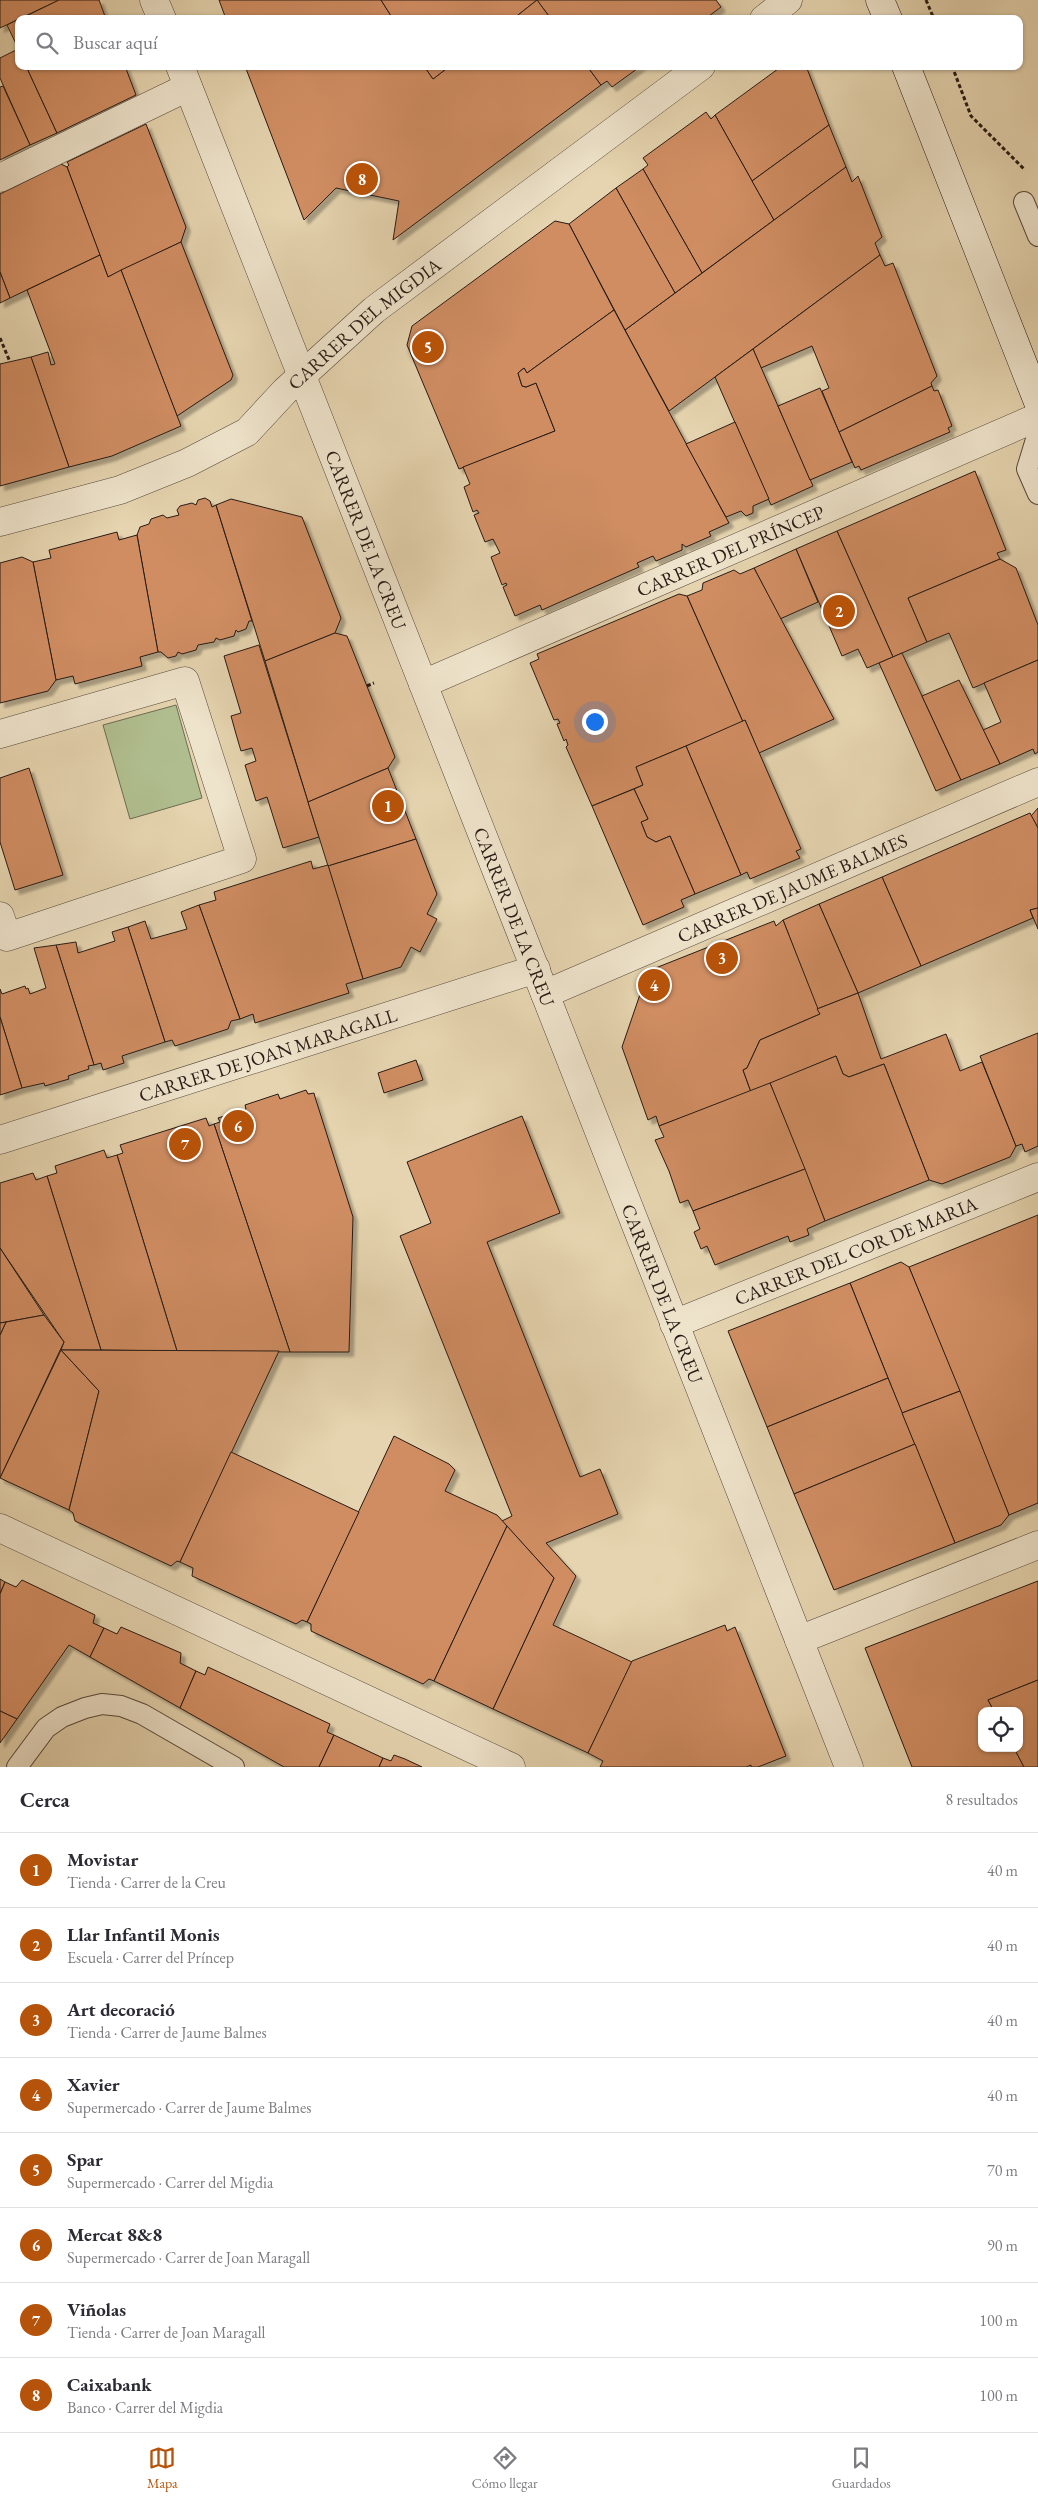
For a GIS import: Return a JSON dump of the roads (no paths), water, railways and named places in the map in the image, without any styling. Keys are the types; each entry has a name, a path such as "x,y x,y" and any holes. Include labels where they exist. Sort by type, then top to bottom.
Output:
{"street":[{"path":"154,0 160,15"},
{"path":"769,15 788,0"},
{"path":"880,0 886,15"},
{"name":"CARRER DEL MIGDIA","path":"0,522 120,490 187,463 247,432 301,376 374,310 695,70"},
{"path":"908,70 1038,402"},
{"path":"0,178 133,115 184,77"},
{"name":"CARRER DE LA CREU","path":"184,77 849,1767"},
{"name":"CARRER DEL PRÍNCEP","path":"423,684 1038,417"},
{"path":"0,734 185,681 242,859 7,937 0,916"},
{"name":"CARRER DE JAUME BALMES","path":"545,994 1038,782"},
{"name":"CARRER DE JOAN MARAGALL","path":"0,1140 536,969"},
{"name":"CARRER DEL COR DE MARIA","path":"674,1324 1038,1177"},
{"path":"0,1528 511,1767"},
{"path":"799,1640 1038,1545"}],"lane":[{"path":"1024,202 1038,236"},
{"path":"1038,433 1028,469 1038,494"},
{"path":"17,1767 46,1728 70,1714 102,1704 121,1706 142,1714 234,1767"}],"place":[{"name":"Caixabank","path":"362,179"},
{"name":"Spar","path":"428,347"},
{"name":"Llar Infantil Monis","path":"839,611"},
{"name":"Movistar","path":"388,806"},
{"name":"Art decoració","path":"722,958"},
{"name":"Xavier","path":"654,985"},
{"name":"Mercat 8&8","path":"238,1126"},
{"name":"Viñolas","path":"185,1144"}]}
